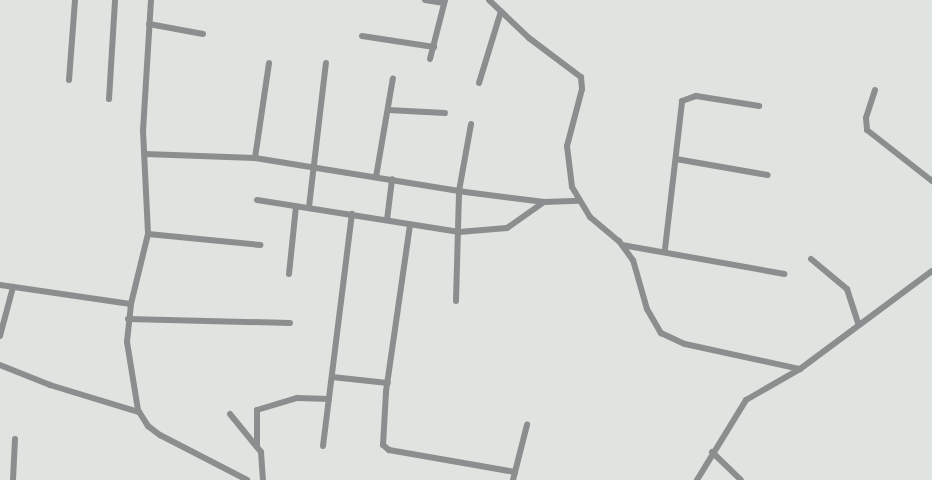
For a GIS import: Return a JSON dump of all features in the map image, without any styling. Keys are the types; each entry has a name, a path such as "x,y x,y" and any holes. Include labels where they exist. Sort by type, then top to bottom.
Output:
{"street":[{"path":"69,80 75,0"},
{"path":"109,99 115,0"},
{"path":"151,0 145,154 148,234 128,319 128,359 139,412 160,435 247,480"},
{"path":"425,0 444,2 430,59"},
{"path":"489,0 581,77 566,158 579,201 590,217 622,244 633,260 647,309 661,333 685,344 800,369"},
{"path":"479,83 501,11"},
{"path":"150,24 202,33"},
{"path":"362,36 434,47"},
{"path":"255,158 269,63"},
{"path":"309,207 326,63"},
{"path":"376,177 393,78"},
{"path":"875,90 866,118 867,130 932,181"},
{"path":"665,249 685,98 696,96 759,106"},
{"path":"388,110 445,113"},
{"path":"456,301 459,191 471,124"},
{"path":"145,154 255,158 459,191 544,202 579,201"},
{"path":"676,159 768,175"},
{"path":"387,220 392,179"},
{"path":"257,200 459,232 507,228 544,202"},
{"path":"289,274 296,206"},
{"path":"323,446 352,214"},
{"path":"410,225 387,383 382,437 386,448 514,472"},
{"path":"148,234 260,245"},
{"path":"622,244 665,249 784,274"},
{"path":"811,259 847,289 858,323"},
{"path":"697,480 712,452 746,400 800,369 858,323 932,271"},
{"path":"0,285 131,304"},
{"path":"0,336 13,287"},
{"path":"128,319 290,323"},
{"path":"0,365 50,385 139,412"},
{"path":"332,377 387,383"},
{"path":"257,446 257,410 297,398 329,399"},
{"path":"230,414 257,446 262,458 263,480"},
{"path":"513,480 527,424"},
{"path":"13,480 15,439"},
{"path":"712,452 741,480"}]}
